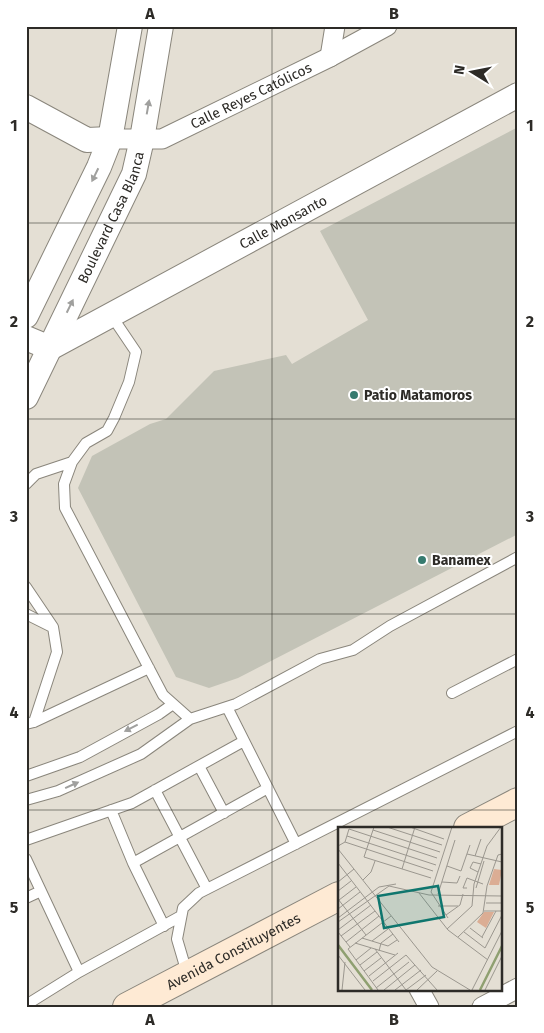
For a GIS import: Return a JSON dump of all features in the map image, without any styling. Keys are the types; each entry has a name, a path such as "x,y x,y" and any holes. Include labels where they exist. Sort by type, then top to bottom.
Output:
{"main road":[{"path":"470,827 518,802"},
{"name":"Avenida Constituyentes","path":"127,1007 338,897"}],"street":[{"path":"26,316 99,167 110,139 130,26"},
{"name":"Boulevard Casa Blanca","path":"26,397 134,174 142,139 161,26"},
{"path":"330,57 335,26"},
{"name":"Calle Reyes Católicos","path":"110,139 162,139 330,57 387,26"},
{"name":"Calle Monsanto","path":"50,348 518,95"},
{"path":"26,107 87,140 110,139"},
{"path":"26,338 50,348"},
{"path":"482,1007 518,988"},
{"path":"420,990 429,1007"}],"lane":[{"path":"111,315 136,352 129,382 107,431 86,443 72,462 64,484 65,508 163,695 190,719"},
{"path":"26,484 36,474 72,462"},
{"path":"26,800 58,791 141,754 190,719 236,704 320,659 353,650 390,626 518,557"},
{"path":"26,587 53,627 56,652 30,723"},
{"path":"26,614 53,627"},
{"path":"452,693 518,659"},
{"path":"30,723 149,668"},
{"path":"26,776 80,757 159,714 173,704"},
{"path":"227,707 296,844"},
{"path":"188,974 177,939 183,908 199,892 518,731"},
{"path":"26,840 132,803 244,741"},
{"path":"199,766 224,812"},
{"path":"133,863 268,788"},
{"path":"155,790 207,888"},
{"path":"111,810 133,863 164,926"},
{"path":"26,859 79,972"},
{"path":"26,898 41,891"},
{"path":"26,1005 79,972 181,916"}],"building":[{"name":"Patio Matamoros","path":"518,127 518,534 238,678 209,688 176,677 78,488 92,456 150,424 166,419 214,371 286,355 292,364 368,320 320,231"}],"place":[{"name":"Patio Matamoros","path":"354,395"},
{"name":"Banamex","path":"422,560"}]}
